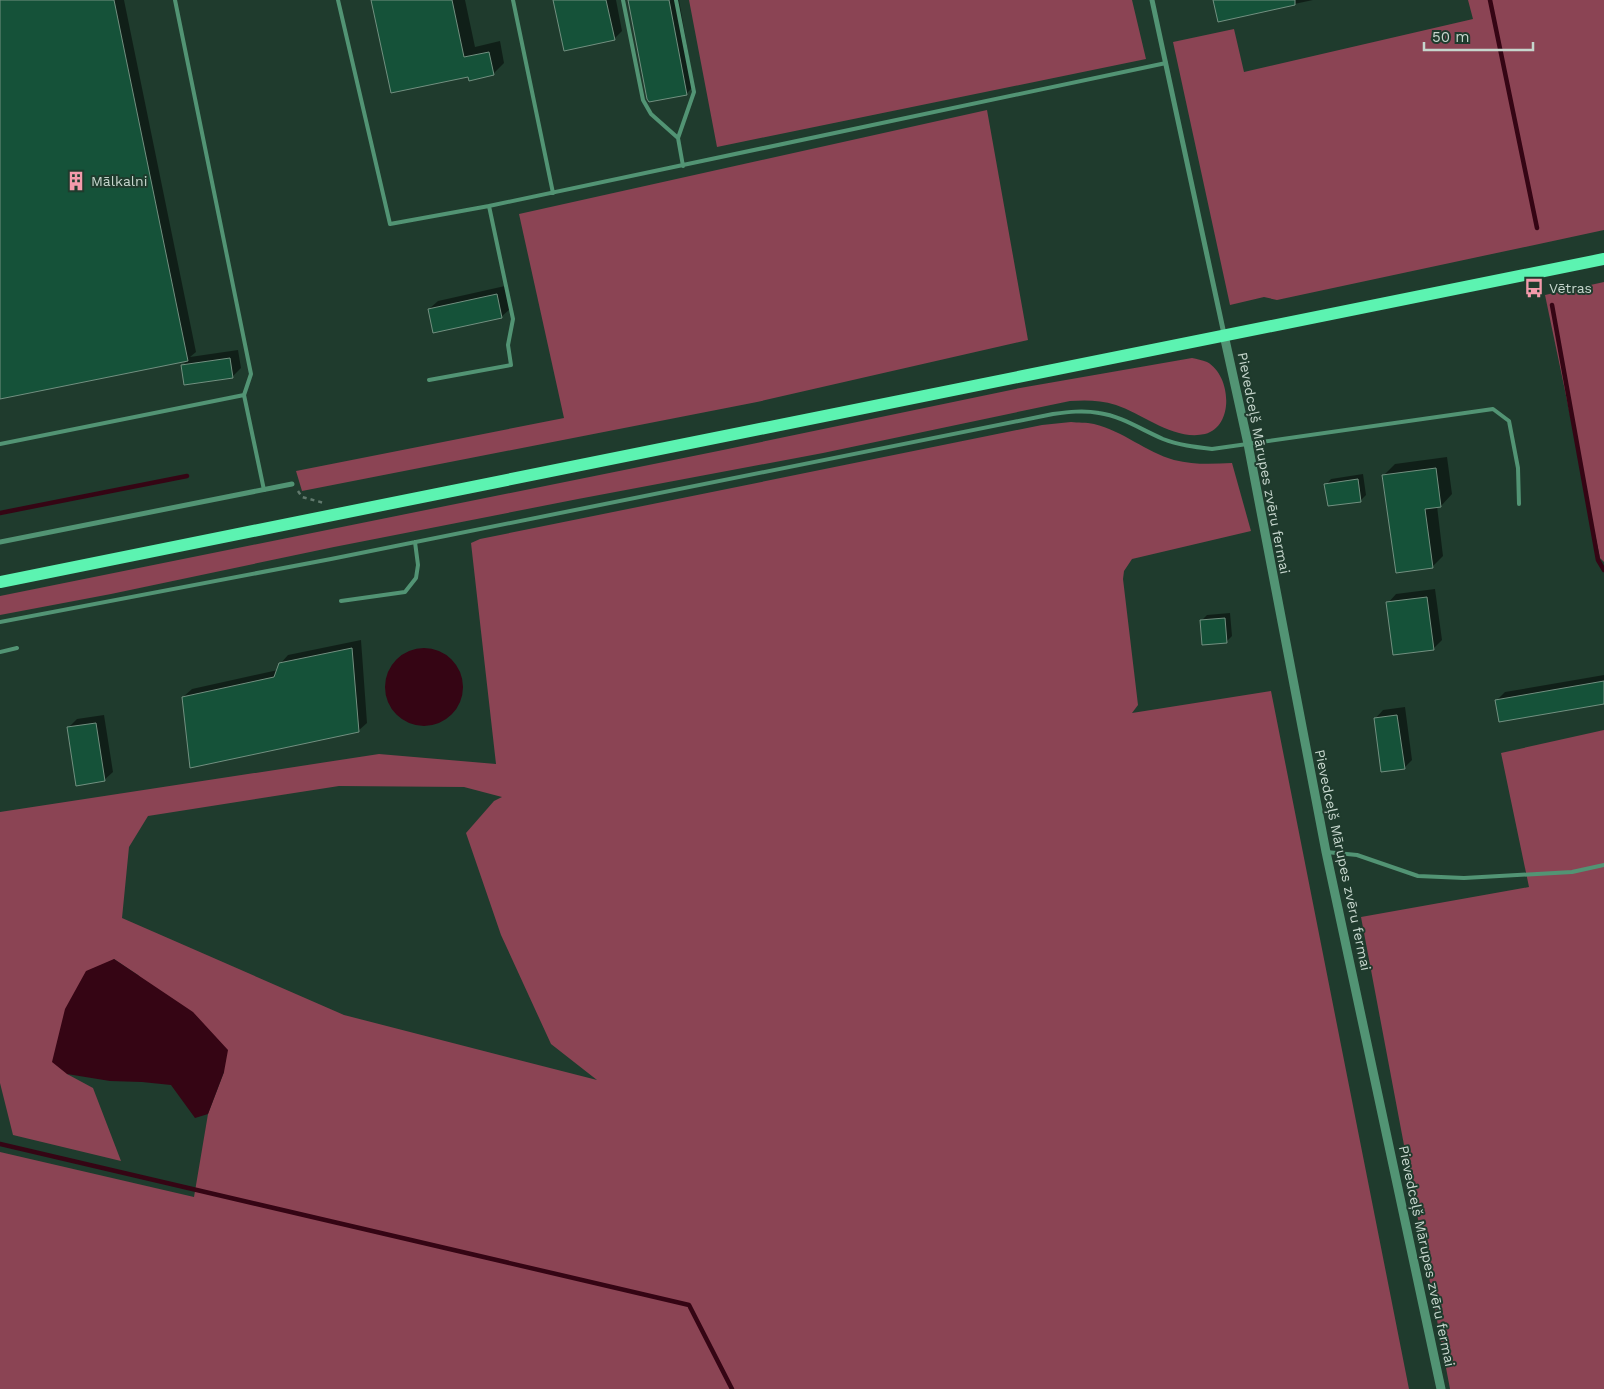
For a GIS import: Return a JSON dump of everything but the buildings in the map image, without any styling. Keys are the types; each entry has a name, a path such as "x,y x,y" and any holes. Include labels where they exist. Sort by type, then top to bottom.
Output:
{"main road":[{"path":"0,582 1604,259"}],"street":[{"path":"1152,0 1224,335"},
{"name":"Pievedceļš Mārupes zvēru fermai","path":"1224,335 1248,444 1326,852 1441,1389"},
{"path":"0,542 292,484"}],"lane":[{"path":"175,0 251,374 244,395 264,490"},
{"path":"338,0 390,224 553,193 1166,63"},
{"path":"513,0 553,193"},
{"path":"623,0 643,100 651,114 678,138"},
{"path":"676,0 694,92 678,138 683,166"},
{"path":"429,380 511,365 508,345 514,319 489,206"},
{"path":"0,444 244,395"},
{"path":"0,622 415,542 1053,414 1081,411 1100,413 1119,419 1165,440 1188,446 1212,449 1493,410 1509,421 1518,468 1519,504"},
{"path":"341,601 405,592 416,578 418,564 415,542"},
{"path":"0,652 17,648"},
{"path":"1326,852 1357,855 1418,876 1464,878 1572,872 1604,865"}],"path":[{"path":"292,484 302,497 326,504"}],"shaded area":[{"path":"689,0 1132,0 1146,59 717,147"},
{"path":"1468,0 1604,0 1604,230 1277,300 1264,297 1230,305 1173,42 1234,29 1244,72 1473,19"},
{"path":"987,110 1028,340 757,402 302,491 296,471 564,418 519,214"},
{"path":"1604,282 1604,562 1600,558 1545,295"},
{"path":"1192,358 1207,362 1215,368 1225,388 1225,411 1221,421 1215,429 1205,434 1182,434 1159,426 1110,403 1070,401 823,453 334,547 111,594 0,615 0,596 1020,388"},
{"path":"1071,422 1091,423 1115,431 1154,452 1181,462 1232,463 1251,531 1132,559 1124,571 1123,579 1138,705 1132,713 1271,691 1409,1389 0,1389 0,1152 194,1197 208,1114 224,1072 138,975 114,959 67,1074 93,1088 121,1161 13,1135 0,1083 0,812 379,754 496,764 471,543 480,539 1042,425","holes":["339,786 464,787 502,797 494,801 466,833 501,935 551,1044 597,1080 344,1015 122,918 129,847 148,816"]},
{"path":"424,648 439,651 452,659 460,672 463,687 460,702 452,715 439,723 424,726 409,723 396,715 388,702 385,687 388,672 396,659 409,651"},
{"path":"1604,730 1604,1389 1450,1389 1361,917 1529,887 1501,753"},
{"path":"114,959 193,1012 228,1050 224,1072 208,1114 195,1118 171,1085 110,1081 67,1074 52,1062 65,1009 86,971"}],"waterway":[{"path":"1490,0 1537,228"},
{"path":"1552,305 1598,560 1604,570"},
{"path":"0,513 187,476"},
{"path":"0,1144 689,1305 732,1389"}],"place":[{"name":"Mālkalni","path":"76,181"},
{"name":"Vētras","path":"1534,288"}]}
